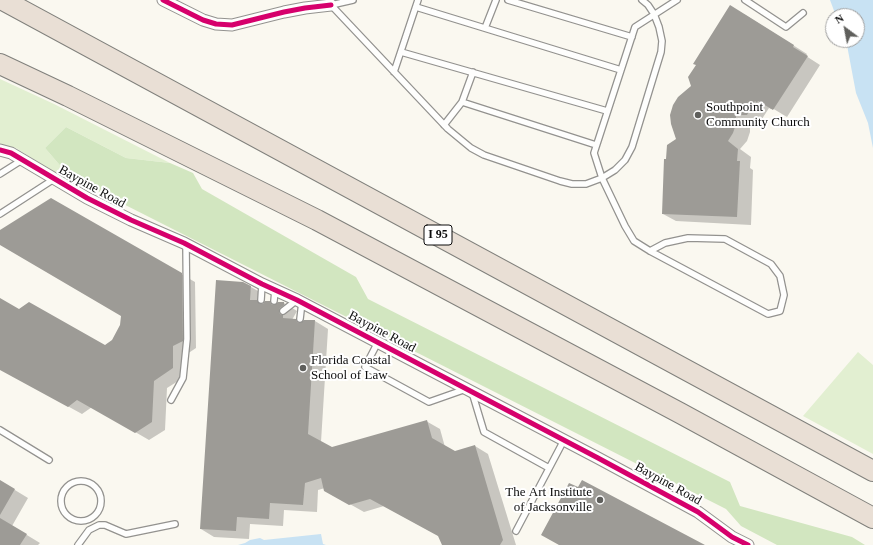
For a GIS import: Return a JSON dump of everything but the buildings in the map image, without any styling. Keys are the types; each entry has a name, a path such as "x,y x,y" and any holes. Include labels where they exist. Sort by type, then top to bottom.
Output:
{"highway":[{"name":"I 95","path":"3,0 873,471"},
{"path":"0,64 68,96 317,220 873,518"}],"street":[{"path":"165,1 203,20 216,24 232,25 332,2"},
{"name":"Baypine Road","path":"0,150 7,151 87,198 124,217 186,244 262,284 275,296 299,301 564,440 698,512 732,537 748,545"}],"lane":[{"path":"332,2 353,0"},
{"path":"394,72 418,0"},
{"path":"485,28 496,0"},
{"path":"508,0 632,37"},
{"path":"332,2 394,72 444,125 471,148 484,155 572,184 586,184 602,178 615,170 625,160 632,147 661,52 662,41 654,14 648,5 642,0"},
{"path":"650,251 664,242 688,238 724,240 771,264 780,276 784,295 780,311 768,314 650,251 634,241 625,226 602,178 594,152 635,27 675,0"},
{"path":"745,0 786,27 803,13"},
{"path":"416,7 621,70"},
{"path":"401,52 607,111"},
{"path":"444,125 462,102 473,72"},
{"path":"462,102 596,145"},
{"path":"0,174 22,160"},
{"path":"0,214 54,179"},
{"path":"171,400 183,378 187,338 186,244"},
{"path":"261,300 262,284"},
{"path":"283,311 299,301 300,319"},
{"path":"378,342 365,367 429,402 469,390 484,432 550,468"},
{"path":"0,430 49,460"},
{"path":"516,531 564,440"},
{"path":"76,482 88,482 98,490 101,503 96,514 91,518 85,520 73,519 64,512 62,506 62,494 70,484 76,482"},
{"path":"91,518 95,526"},
{"path":"78,545 84,535 95,526 106,525 126,534 175,524"}],"green space":[{"path":"0,79 54,104 170,163 126,158 66,127 45,148 70,177 66,180 16,148 0,144"},
{"path":"66,127 126,158 170,163 193,173 202,189 356,277 368,299 730,482 740,506 852,537 865,545 777,545 741,526 726,509 70,177 45,148"},
{"path":"858,352 873,365 873,454 803,416"}],"water":[{"path":"830,0 873,0 873,148 868,123 856,93 848,48 865,48 865,8 833,8"},
{"path":"321,534 323,544 326,545 238,545 260,538 264,540"}],"cycle path":[{"path":"163,0 203,20 216,24 232,25 284,12 331,5"},
{"path":"0,150 11,153 87,198 131,220 184,243 262,284 297,300 598,458 698,512 732,537 748,545"}],"place":[{"name":"Southpoint Community Church","path":"698,115"},
{"name":"Florida Coastal School of Law","path":"303,368"},
{"name":"The Art Institute of Jacksonville","path":"600,500"}]}
